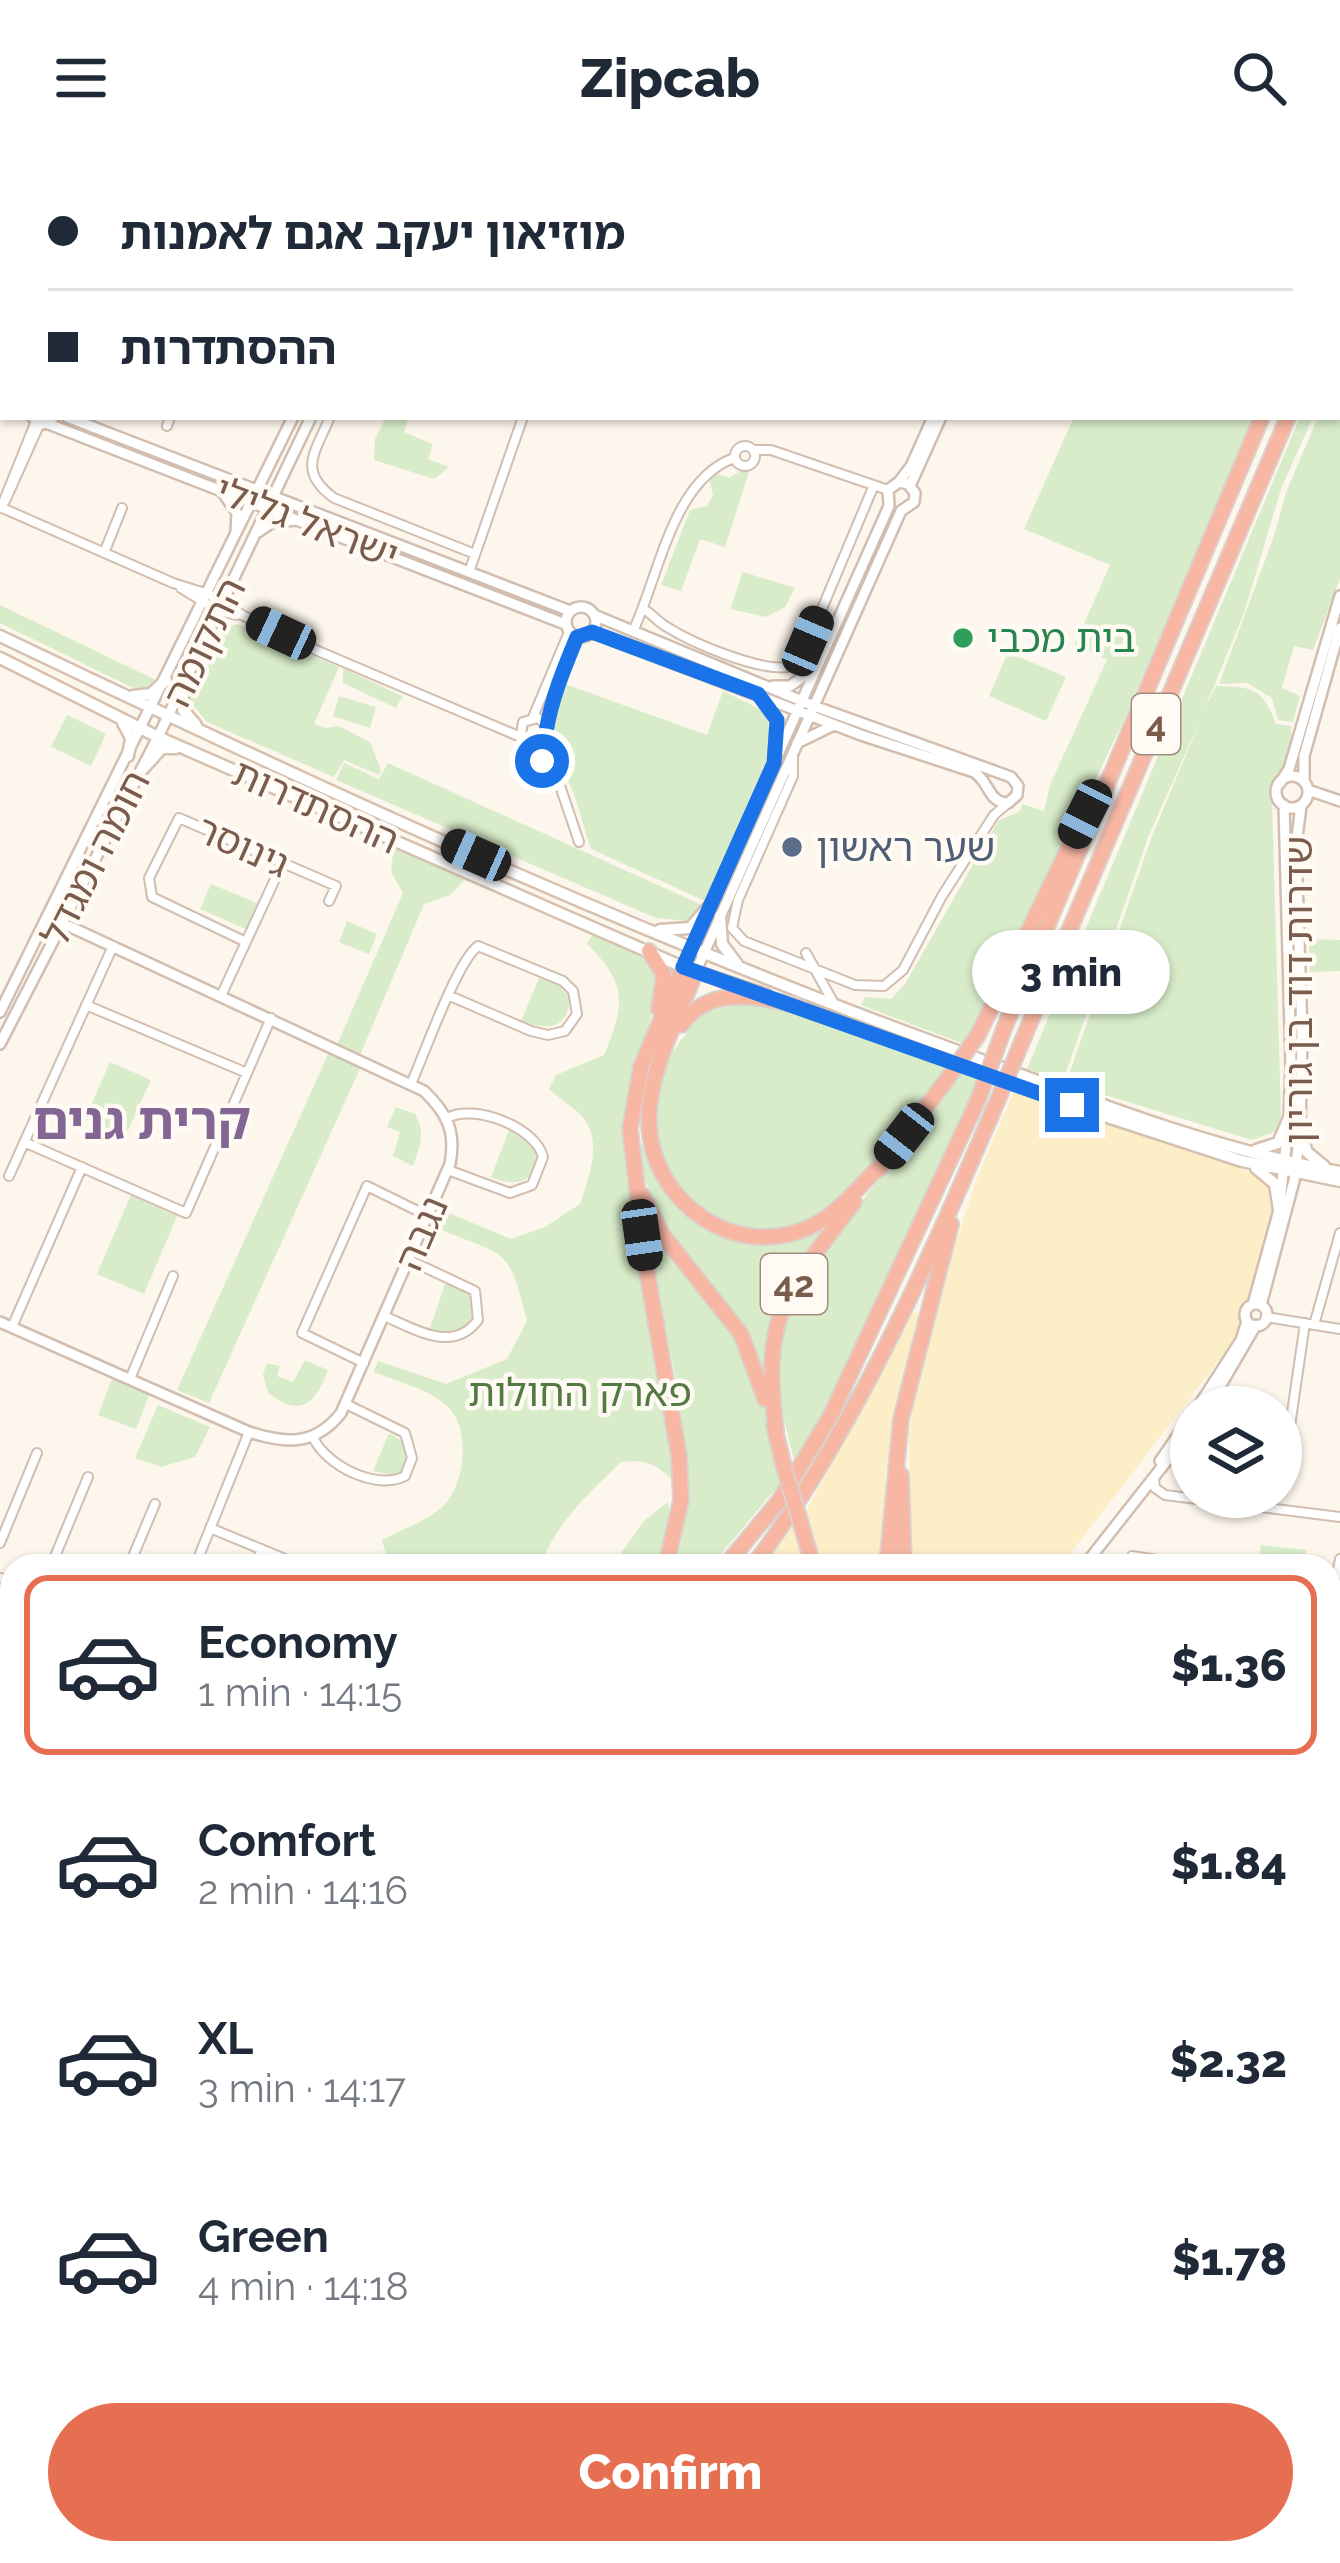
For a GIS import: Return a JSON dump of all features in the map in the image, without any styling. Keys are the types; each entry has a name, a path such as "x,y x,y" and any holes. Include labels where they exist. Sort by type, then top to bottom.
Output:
{"highway":[{"name":"4","path":"735,1554 779,1501 830,1418 978,1100 1261,420"},
{"name":"4","path":"762,1554 846,1427 972,1160 1287,420"},
{"name":"42","path":"810,1554 776,1430 769,1361 782,1309 808,1264 979,1035 1148,688"},
{"path":"649,952 664,975 651,1093 651,1147 670,1189 704,1220 754,1236 797,1231 837,1209 883,1162"},
{"path":"669,1554 681,1500 679,1456 632,1161 631,1113 690,969"},
{"path":"658,1046 705,1001 754,998 800,1006"},
{"path":"888,1554 901,1419 938,1269 972,1160"},
{"path":"632,1161 642,1195 662,1234 741,1334 776,1430"},
{"path":"901,1419 904,1554"}],"main road":[{"name":"ההסתדרות","path":"0,636 202,732 698,950 838,1007 1242,1155"},
{"name":"ההסתדרות","path":"0,658 142,729 690,969 1072,1105 1290,1168 1339,1175"},
{"path":"125,695 143,696 166,680"},
{"path":"183,683 183,710 202,732"},
{"path":"111,713 129,731 128,756"},
{"path":"141,771 162,748 196,753"},
{"path":"646,928 684,930 701,920 711,904"},
{"path":"720,916 725,951 745,969"},
{"path":"1242,1155 1278,1143 1288,1118"},
{"path":"1300,1131 1311,1156 1339,1175"},
{"path":"1242,1155 1271,1178 1279,1210"}],"street":[{"path":"39,420 0,508 495,729 537,737"},
{"name":"ישראל גלילי","path":"42,420 252,503 305,514 570,611 584,607 633,632 768,685 799,706"},
{"name":"ישראל גלילי","path":"76,420 273,495 305,514 571,631"},
{"name":"התקומה","path":"142,729 292,420"},
{"name":"התקומה","path":"158,736 310,420"},
{"path":"329,420 311,462 318,486 334,498 475,554"},
{"path":"469,572 522,420"},
{"path":"633,632 683,506 713,466 734,458 742,446 771,450 888,490 904,484 935,420"},
{"path":"734,458 748,465 754,460 754,450"},
{"path":"227,479 255,479 268,467"},
{"path":"251,541 273,522 305,514 291,494 285,470"},
{"path":"698,950 727,901 901,511 914,502 904,484"},
{"path":"215,485 234,504 238,521 234,541"},
{"path":"644,609 663,626 706,646 761,665 787,667 808,641 874,485"},
{"path":"690,969 711,904 889,506 888,490"},
{"path":"889,506 901,511"},
{"path":"104,554 122,508"},
{"name":"שדרות דוד בן גוריון","path":"1290,1168 1283,805 1277,796 1340,596"},
{"path":"537,737 571,631 570,611"},
{"path":"571,631 592,632 594,615"},
{"name":"שדרות דוד בן גוריון","path":"1290,1168 1300,1131 1297,845 1305,795 1304,756 1340,628"},
{"path":"495,729 521,726 533,717 571,631"},
{"name":"ישראל גלילי","path":"592,632 974,772 990,788"},
{"path":"768,685 790,686 819,662"},
{"path":"795,748 837,721 825,680"},
{"path":"758,694 777,720 774,763"},
{"path":"533,717 537,758 554,768 579,842"},
{"name":"ישראל גלילי","path":"837,721 1004,775"},
{"path":"521,726 560,752"},
{"name":"חומה ומגדל","path":"0,1012 142,729"},
{"name":"חומה ומגדל","path":"0,1044 158,736"},
{"path":"795,748 793,776 733,916 736,937 855,985 884,986 903,970 921,931 994,815 1018,795 1014,779 1004,775 994,779 990,788 994,815"},
{"path":"1280,783 1291,776 1305,795"},
{"path":"1283,805 1305,795 1340,801"},
{"path":"995,800 1008,803"},
{"name":"גינוסר","path":"246,942 152,897 148,887 154,866 179,818 336,886 329,901"},
{"path":"221,996 282,864"},
{"path":"727,901 743,886"},
{"path":"47,916 411,1084 448,1118 467,1112 520,1128 536,1139 543,1157 536,1179 515,1192 448,1170"},
{"path":"9,1175 113,946"},
{"path":"411,1084 450,996 472,949 485,947 563,981 576,999 575,1020 565,1030 540,1034 450,996"},
{"path":"806,953 838,1007"},
{"path":"86,1005 247,1073"},
{"path":"24,1142 186,1213 271,1018"},
{"name":"נגבה","path":"313,1437 333,1423 346,1404 410,1260 448,1170 453,1138 448,1118"},
{"path":"12,1327 82,1167"},
{"path":"1257,1305 1290,1168"},
{"path":"1252,1323 1245,1312 1257,1305 1290,1168"},
{"path":"364,1363 302,1333 367,1186 428,1216"},
{"path":"1296,1386 1310,1324 1340,1234"},
{"path":"384,1316 449,1339 460,1338 478,1320 476,1291 410,1260"},
{"path":"130,1379 173,1276"},
{"path":"1257,1305 1267,1317"},
{"path":"1211,1386 1252,1323 1267,1317 1340,1329"},
{"path":"0,1322 249,1432 284,1442 313,1437 324,1456 370,1478 390,1483 405,1476 412,1457 405,1433 346,1404"},
{"path":"1219,1386 1252,1323"},
{"path":"199,1554 249,1432"},
{"path":"1126,1513 1170,1447"},
{"path":"0,1543 37,1453"},
{"path":"1094,1554 1170,1457"},
{"path":"56,1554 88,1477"},
{"path":"1154,1478 1155,1488 1165,1496 1340,1517"},
{"path":"135,1554 155,1504"},
{"path":"210,1528 274,1554"},
{"path":"260,1554 262,1549"}],"green space":[{"path":"384,420 408,420 404,432 433,444 428,459 449,467 434,479 374,460 375,439"},
{"path":"1073,420 1253,420 1123,722 978,1025 964,1044 861,1005 865,997 891,999 905,984 998,821 1020,811 1022,804 1044,811 1050,785 1107,660 1075,644 1110,565 1024,529"},
{"path":"1299,420 1312,420 1281,489 1244,613 1203,713 1216,686 1239,687 1261,696 1276,724 1291,726 1290,749 1272,799 1281,1117 1274,1132 1252,1140 1066,1083 1152,836 1203,714 1149,835 1063,1081 1027,1069"},
{"path":"1317,420 1340,420 1340,579 1313,650 1294,646 1282,688 1300,696 1293,722 1278,720 1272,698 1247,683 1219,684"},
{"path":"742,470 749,472 725,547 700,539 681,591 661,585 690,510 707,506 713,495 709,479 713,472 729,478"},
{"path":"743,572 795,588 785,607 766,617 730,609"},
{"path":"0,605 160,682 151,690 131,687 0,623"},
{"path":"237,624 339,667 314,724 339,726 370,742 379,775 344,760 334,777 207,722 185,695 210,643"},
{"path":"1008,652 1066,677 1046,721 989,696"},
{"path":"343,668 403,696 396,708 343,683"},
{"path":"562,683 707,735 723,691 766,712 771,739 768,756 705,901 591,849 569,783 545,751 559,738 549,716"},
{"path":"339,696 376,707 370,728 333,716"},
{"path":"67,715 106,734 91,766 51,747"},
{"path":"344,763 379,779 388,763 702,905 688,921 656,918 336,780"},
{"path":"394,842 468,876 450,895 424,904 360,1055 337,1045 403,893 391,872"},
{"path":"211,884 257,903 246,929 200,909"},
{"path":"347,921 377,934 369,954 339,942"},
{"name":"פארק החולות","path":"594,933 637,950 657,975 647,1042 627,1112 676,1484 652,1464 621,1462 564,1522 545,1554 386,1554 382,1540 428,1518 449,1499 460,1475 463,1447 451,1410 425,1392 374,1372 378,1361 446,1384 507,1359 527,1321 509,1265 491,1250 436,1228 444,1211 511,1239 545,1227 580,1204 593,1157 591,1134 579,1113 549,1089 556,1075 604,1055 616,1022 616,984 587,944"},
{"path":"1309,939 1340,940 1340,971 1310,972"},
{"path":"540,976 556,982 570,998 565,1017 554,1025 521,1021"},
{"path":"738,1004 798,1013 949,1069 879,1163 837,1209 800,1230 742,1235 675,1196 654,1140 660,1084 671,1054 701,1013"},
{"path":"330,1050 362,1064 209,1403 177,1390"},
{"path":"110,1062 151,1080 125,1137 85,1119"},
{"path":"963,1070 981,1077 796,1468 777,1391 776,1358 784,1309"},
{"path":"396,1107 415,1114 420,1128 413,1166 393,1156 400,1132 387,1127"},
{"path":"510,1128 536,1141 541,1162 526,1179 514,1182 491,1177"},
{"path":"644,1144 666,1192 702,1224 741,1239 836,1219 779,1308 764,1372 734,1313 658,1210 636,1146"},
{"path":"131,1195 177,1216 144,1294 97,1274"},
{"path":"645,1221 722,1316 741,1348 763,1403 783,1480 721,1554 678,1554 686,1482 678,1394"},
{"path":"447,1278 472,1292 475,1319 455,1333 430,1328"},
{"path":"305,1360 328,1370 312,1399 289,1405 268,1393 263,1374 267,1363 280,1366 277,1376 293,1382"},
{"path":"112,1379 150,1393 136,1429 98,1415"},
{"path":"158,1405 210,1427 195,1457 161,1467 135,1458"},
{"path":"389,1433 407,1444 405,1466 394,1476 373,1471"},
{"path":"668,1502 672,1523 663,1554 621,1554 644,1521"},
{"path":"1261,1545 1306,1550 1306,1554 1260,1554"}],"sand":[{"path":"1014,1090 1250,1172 1269,1185 1271,1218 1243,1324 1199,1386 1170,1386 1170,1424 1070,1554 910,1554 909,1435 915,1391 945,1275 978,1175"},
{"path":"908,1311 920,1314 886,1472 881,1554 817,1554 805,1513 870,1394"},
{"path":"795,1523 804,1554 770,1554"}],"place":[{"name":"בית מכבי","path":"963,638"},
{"name":"שער ראשון","path":"792,847"}],"district":[{"name":"קרית גנים","path":"142,1121"}],"route":[{"path":"542,761 536,748 546,734 547,714 577,637 592,632 758,694 777,720 774,763 683,967 1072,1105"}]}
